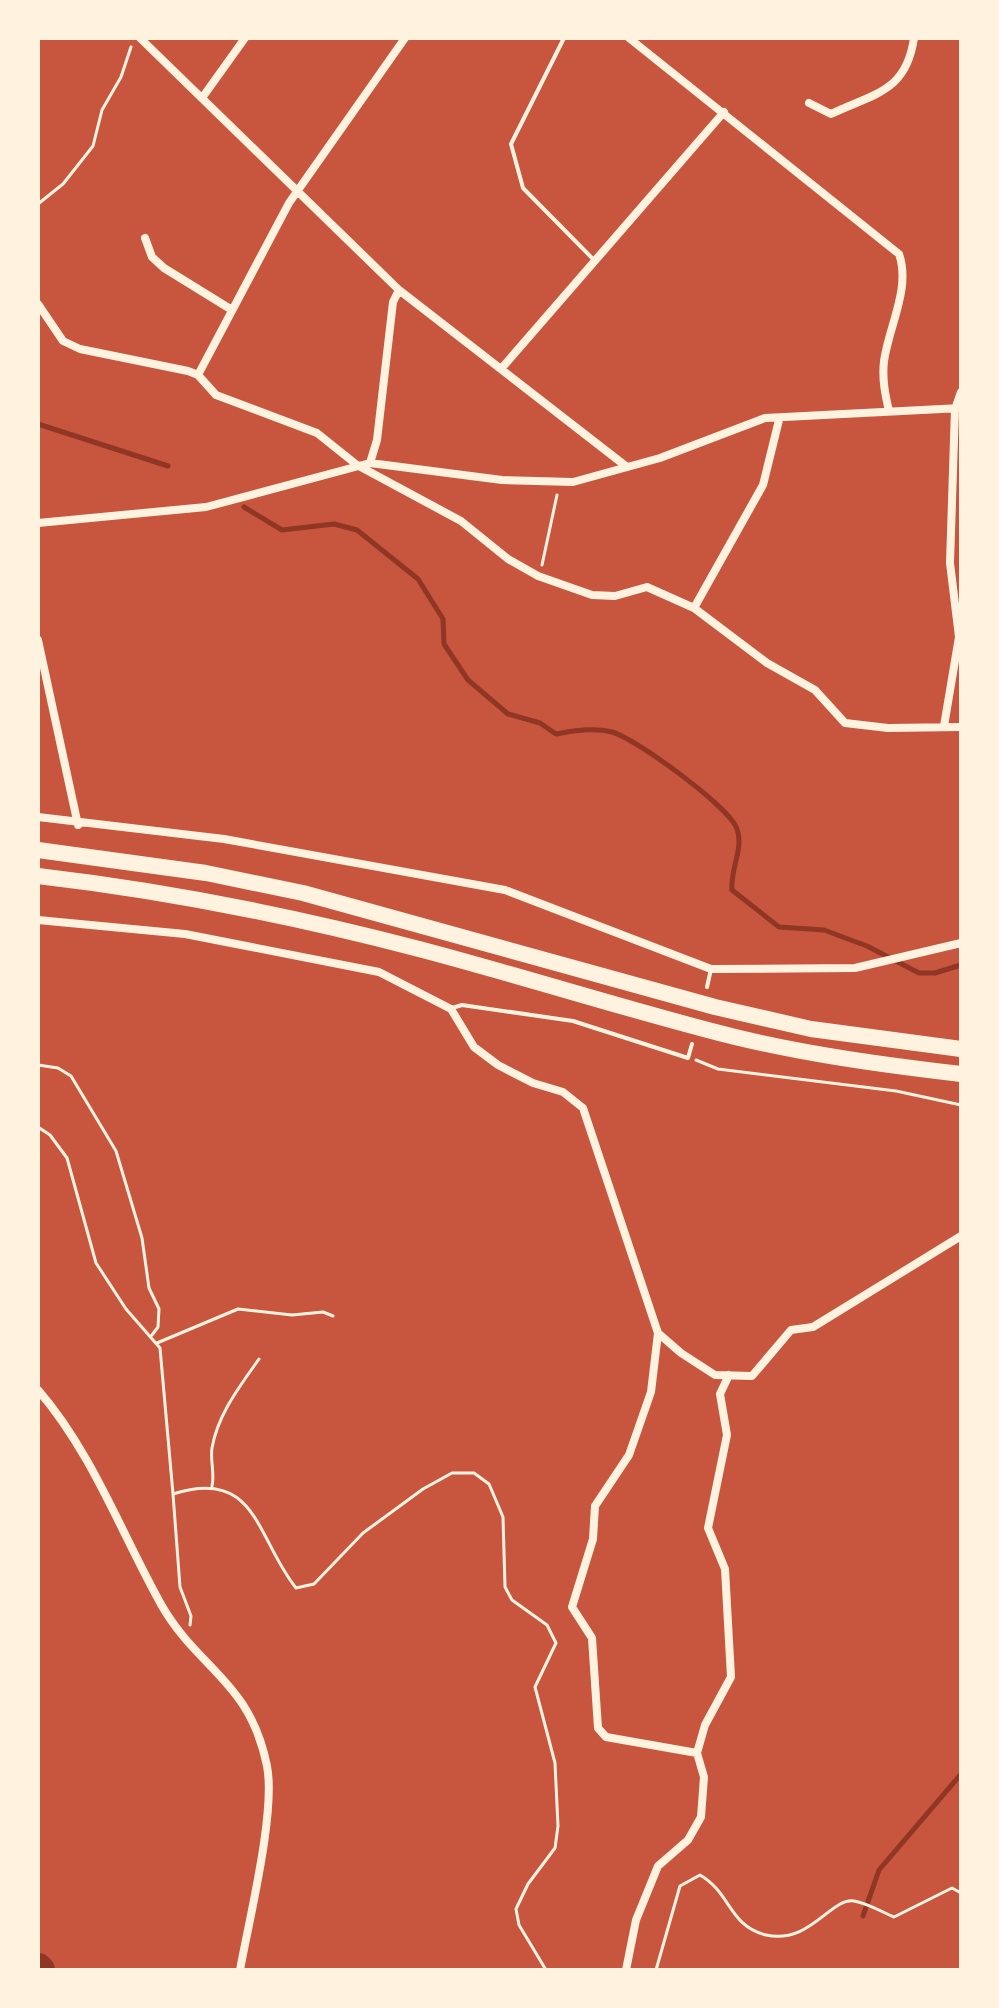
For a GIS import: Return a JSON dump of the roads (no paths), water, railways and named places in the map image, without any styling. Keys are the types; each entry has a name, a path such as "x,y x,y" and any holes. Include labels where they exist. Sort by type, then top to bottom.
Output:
{"highway":[{"path":"38,850 190,870 303,893 715,1007 811,1029 961,1049"},
{"path":"38,876 201,899 295,918 420,949 707,1030 807,1052 961,1074"}],"street":[{"path":"202,98 245,38"},
{"path":"198,375 298,190 405,38"},
{"path":"629,38 899,254 904,267 903,284 884,358 883,382 889,411"},
{"path":"809,103 831,114 898,83 911,57 914,38"},
{"path":"136,41 202,98 399,290 627,467"},
{"path":"501,369 724,112"},
{"path":"145,238 152,257 164,268 232,310"},
{"path":"370,463 377,440 393,302 399,290"},
{"path":"38,304 63,341 80,349 198,375 209,391 317,433 357,465 461,521 508,559 538,576 592,595 615,596 647,587 658,589 694,608 767,663 815,690 845,723 888,728 961,727"},
{"path":"944,726 959,637 950,563 961,392"},
{"path":"38,523 206,507 370,463 561,484 627,467 765,418 779,420 958,409"},
{"path":"694,608 763,485 779,420"},
{"path":"38,640 78,825"},
{"path":"38,817 78,825 224,839 505,890 711,969 855,968 961,943"},
{"path":"38,920 185,934 379,972 451,1009 474,1047 533,1083 563,1092 583,1108 658,1333 651,1392 629,1455 595,1506 593,1539 572,1607 592,1638 598,1728 606,1737 697,1753"},
{"path":"658,1333 681,1353 715,1375 752,1376 791,1330 813,1327 961,1236"},
{"path":"626,1970 636,1920 658,1866 688,1840 701,1817 704,1777 697,1753 705,1725 731,1677 725,1569 708,1528 727,1435 720,1394 729,1375"},
{"path":"38,1390 61,1418 163,1608 247,1707 267,1768 265,1820 240,1970"}],"lane":[{"path":"564,38 511,144 523,188 596,262"},
{"path":"707,987 711,969"},
{"path":"451,1009 462,1005 573,1021 688,1058 692,1044"}],"waterway":[{"path":"38,424 168,466"},
{"path":"244,507 282,530 334,524 357,530 418,579 443,619 444,644 468,680 508,714 540,723 556,734 591,730 612,732 681,775 718,806 737,829 739,844 732,890 779,927 824,930 867,946 919,973 935,973 961,965"},
{"path":"863,1916 879,1870 961,1774"}]}
